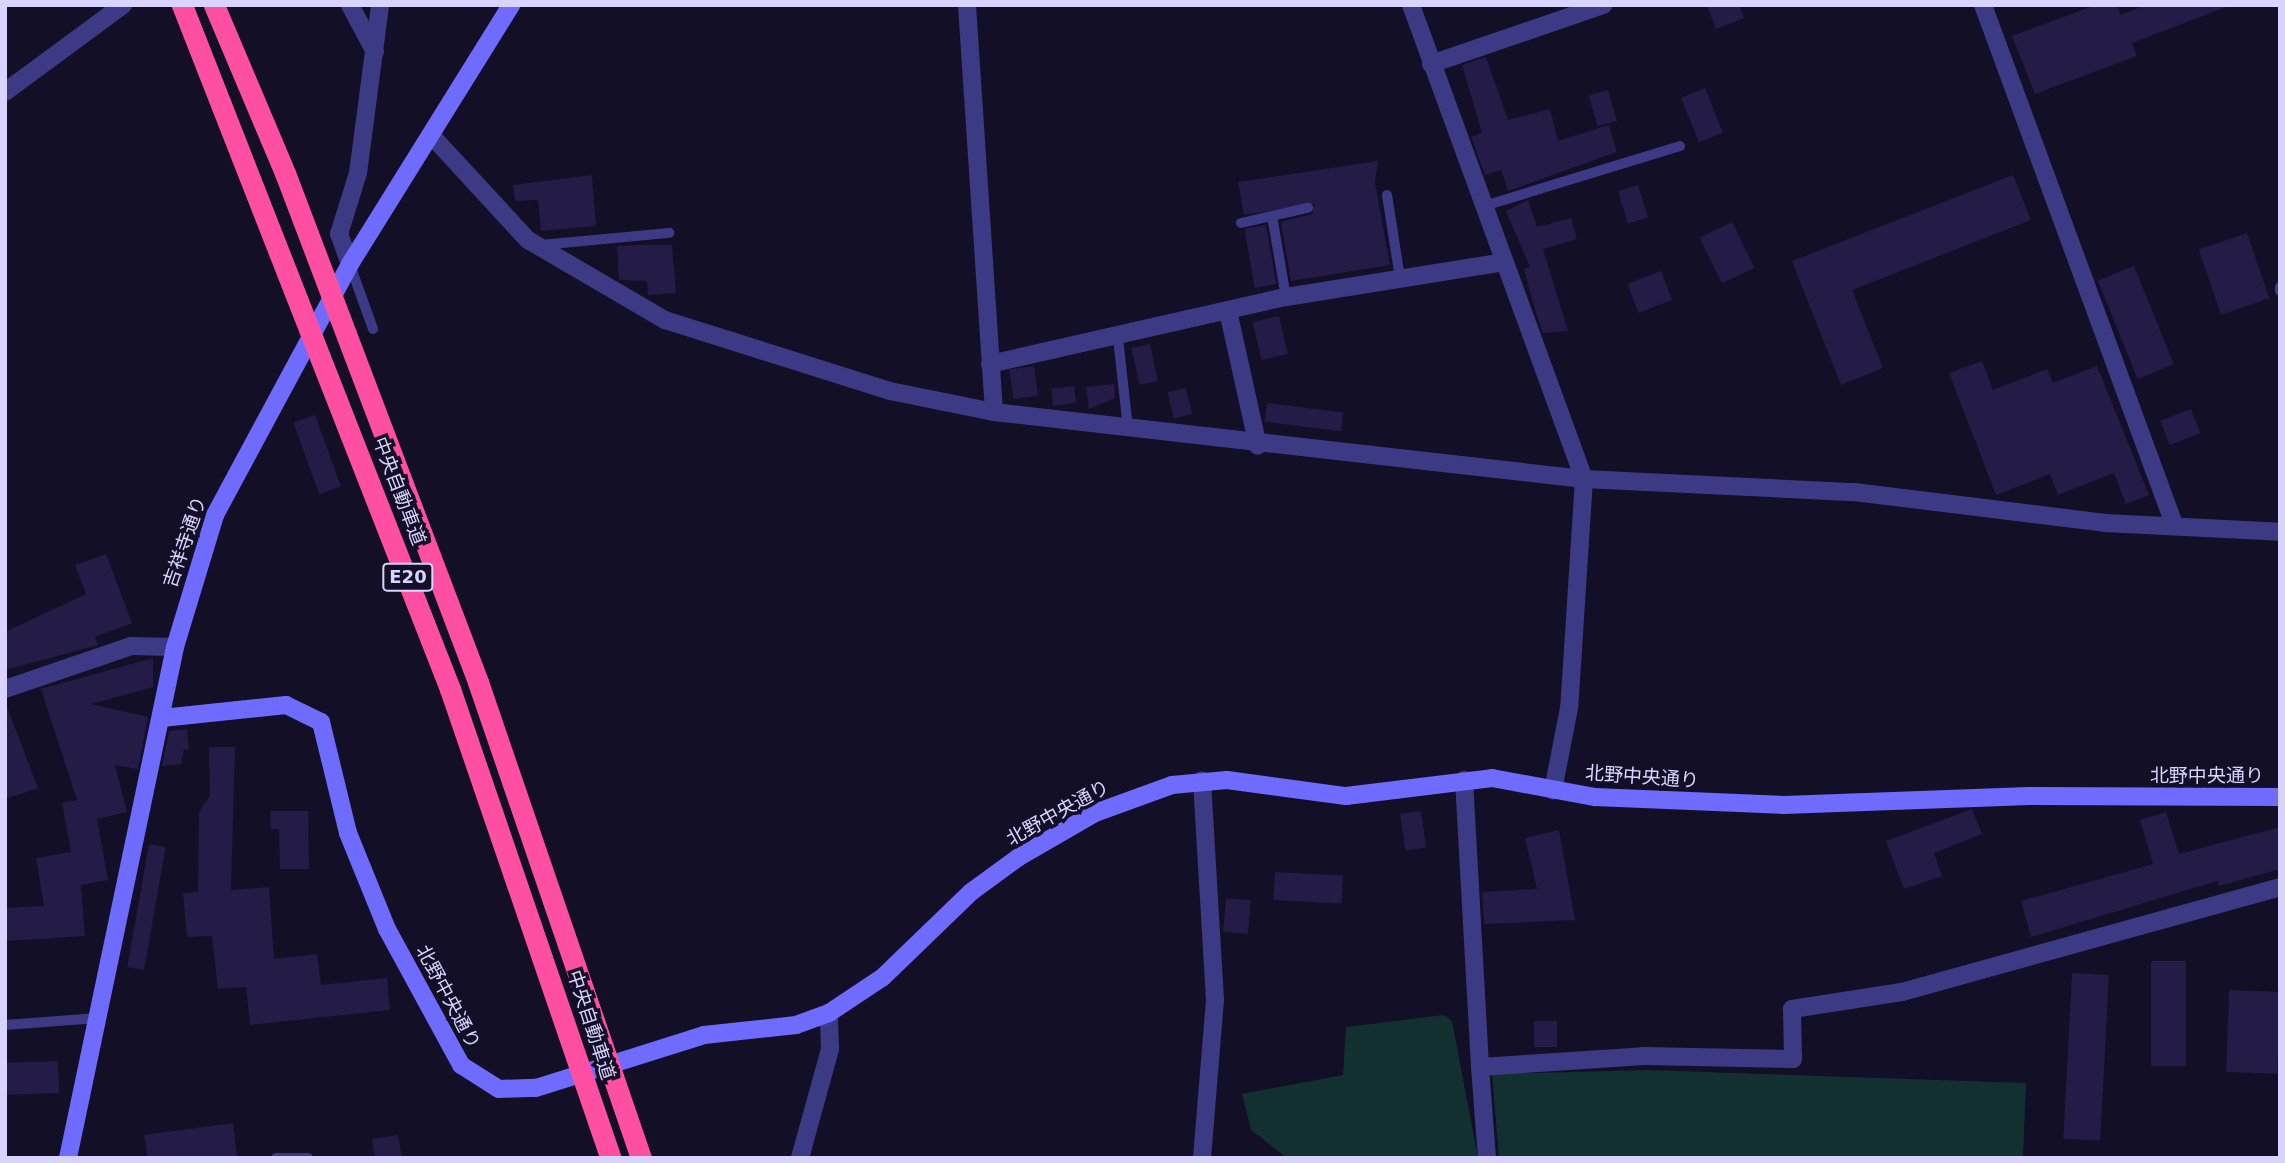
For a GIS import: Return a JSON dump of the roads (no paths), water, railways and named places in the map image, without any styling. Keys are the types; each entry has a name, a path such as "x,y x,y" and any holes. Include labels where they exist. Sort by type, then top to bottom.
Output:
{"highway":[{"name":"中央自動車道","path":"182,5 450,690 611,1158"},
{"name":"中央自動車道","path":"214,5 290,186 468,656 641,1158"}],"street":[{"path":"5,92 123,5"},
{"path":"350,5 375,52"},
{"path":"350,264 339,234 358,173 380,5"},
{"name":"吉祥寺通り","path":"68,1158 175,647 215,515 249,442 350,264 511,5"},
{"path":"967,5 993,412"},
{"path":"1411,5 1584,478 1569,708 1553,790"},
{"path":"1431,64 1603,5"},
{"path":"1983,5 2174,524"},
{"path":"431,135 536,246 665,320 890,391 993,412 1258,446 1584,478 1854,492 2105,523 2174,524 2280,532"},
{"path":"990,364 1118,338 1286,297 1504,262"},
{"path":"1228,311 1258,446"},
{"path":"5,689 131,646 175,647"},
{"name":"北野中央通り","path":"162,718 286,705 321,722 365,879 448,1046 486,1086 536,1088 704,1035 796,1024 829,1013 883,977 971,892 1047,839 1147,792 1202,780 1346,796 1492,778 1553,790 1784,805 2029,796 2280,797"},
{"path":"1202,780 1215,1000 1202,1158"},
{"path":"1464,780 1487,1158"},
{"path":"1480,1066 1644,1056 1793,1059 1792,1009 1902,992 2280,887"},
{"path":"800,1158 830,1049 829,1013"}],"lane":[{"path":"1484,206 1680,146"},
{"path":"1387,195 1400,278"},
{"path":"1241,223 1308,208"},
{"path":"1272,216 1286,297"},
{"path":"536,246 669,233"},
{"path":"350,264 373,329"},
{"path":"1118,338 1128,429"},
{"path":"5,1025 98,1018"},
{"path":"276,1158 308,1158"}]}
